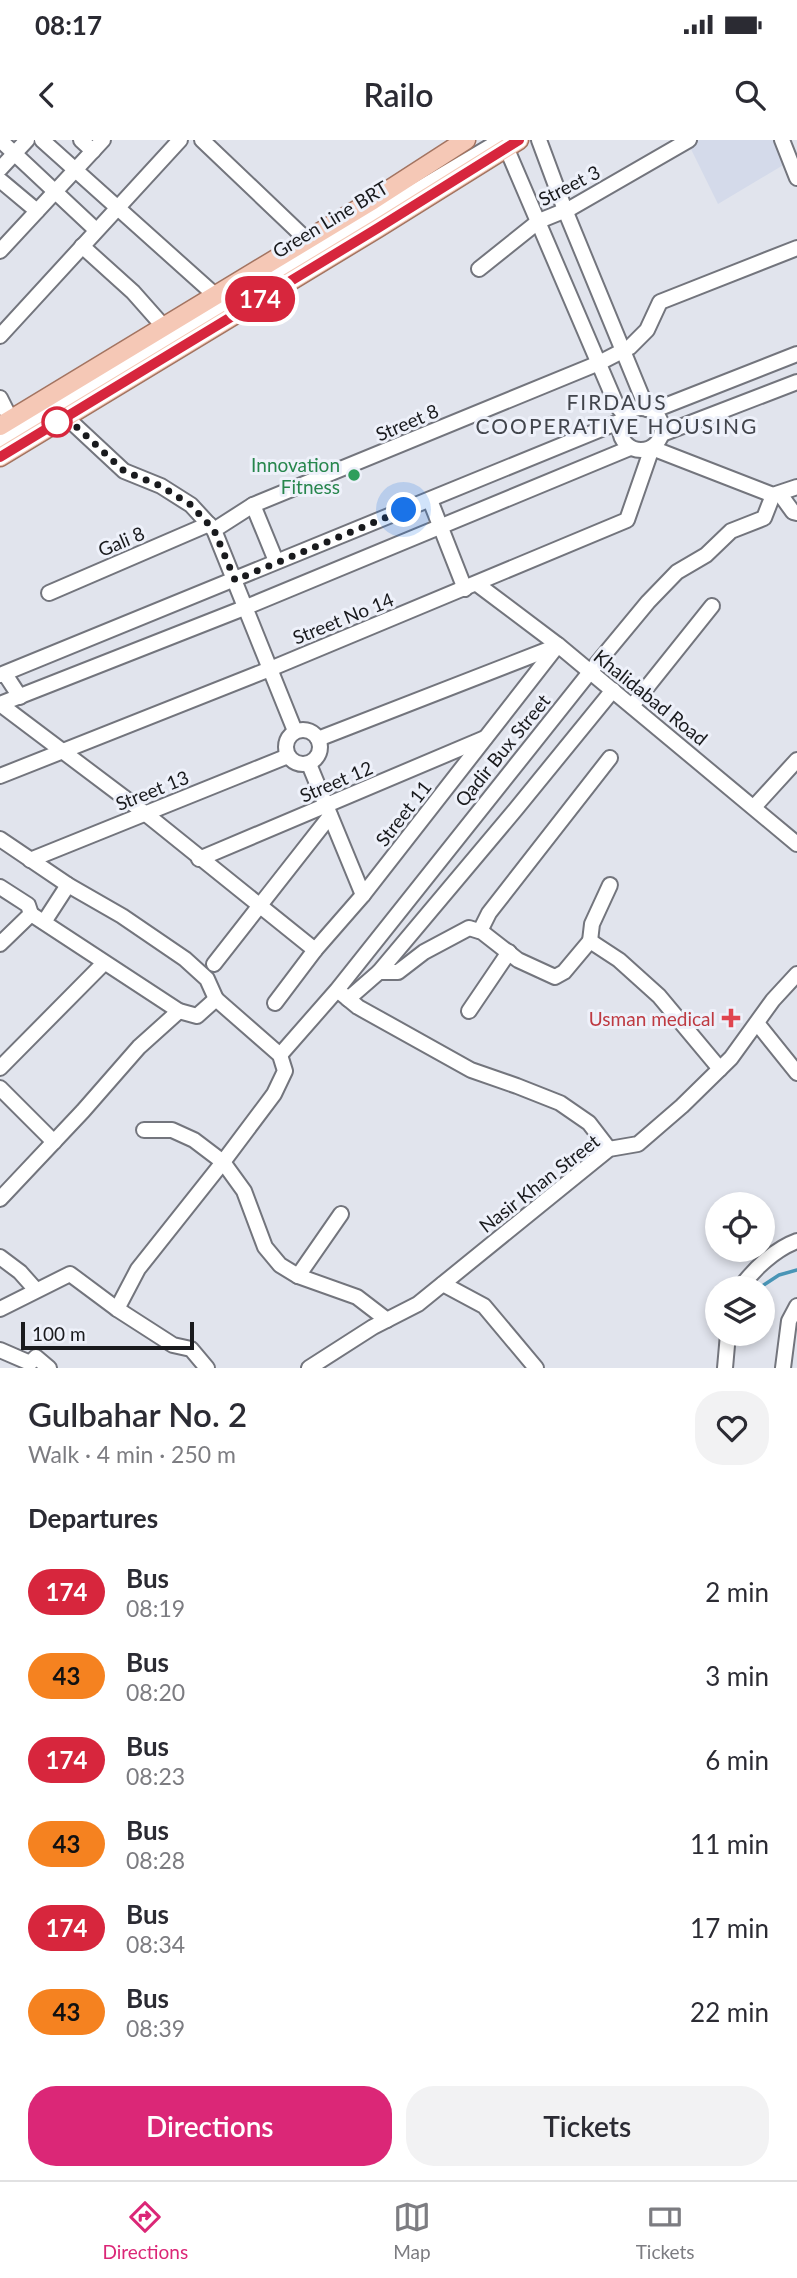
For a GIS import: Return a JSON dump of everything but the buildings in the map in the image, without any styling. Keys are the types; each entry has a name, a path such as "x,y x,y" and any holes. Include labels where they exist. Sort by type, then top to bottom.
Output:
{"main road":[{"path":"6,423 466,140"},
{"path":"0,457 378,228 509,142"}],"street":[{"path":"0,140 96,230"},
{"path":"0,169 27,140"},
{"path":"42,140 216,296"},
{"path":"0,251 98,146 81,140"},
{"path":"0,335 180,140"},
{"path":"202,140 307,240"},
{"path":"539,140 623,350 650,410 661,423 662,434 652,448"},
{"name":"Street 3","path":"479,269 539,221 565,210 689,140"},
{"path":"782,140 796,171"},
{"path":"509,142 539,221 623,418 620,436 629,448 638,451 652,448 777,495 797,513"},
{"name":"Green Line BRT","path":"0,442 237,297 509,142"},
{"path":"0,180 37,211"},
{"path":"82,246 132,292 164,327"},
{"name":"Street 8","path":"211,527 253,505 599,363 623,350 647,330 660,302 797,247"},
{"path":"20,697 3,675 430,500 623,418 632,410 650,410 797,354"},
{"path":"662,434 797,382"},
{"path":"0,398 6,423"},
{"path":"66,417 124,471 161,486 191,505 211,527 295,731"},
{"path":"0,704 244,608 629,448"},
{"name":"Street No 14","path":"0,776 471,587 627,520 652,448"},
{"path":"777,495 797,487"},
{"name":"Qadir Bux Street","path":"280,1055 343,994 590,671 648,602 677,572 706,555 731,531 764,519 777,495"},
{"path":"430,500 471,587"},
{"path":"253,505 276,561"},
{"name":"Gali 8","path":"49,593 211,527"},
{"name":"Khalidabad Road","path":"471,587 558,645 797,844"},
{"path":"632,706 712,606"},
{"path":"318,739 558,645"},
{"name":"Street 11","path":"275,1003 558,645"},
{"path":"609,1149 589,1123 560,1103 471,1070 358,1007 343,994 379,972 508,820 613,690"},
{"path":"0,704 146,814 315,950"},
{"path":"307,730 318,739 318,755 309,764 299,764 288,756 286,741 295,731 307,730"},
{"name":"Street 12","path":"200,859 328,811 486,738"},
{"name":"Street 13","path":"30,860 288,756"},
{"path":"480,931 489,914 610,758"},
{"path":"754,807 797,760"},
{"path":"309,764 363,895"},
{"path":"214,964 328,811"},
{"path":"0,839 185,959 207,979 216,999 280,1055 285,1071 274,1094 138,1269 117,1310"},
{"path":"0,944 37,918 68,885"},
{"path":"379,972 397,972 424,952 469,928 480,931 518,960 555,977 564,972 590,941 592,924 610,885"},
{"path":"0,887 28,905 37,918 179,1011 197,1016 216,999"},
{"path":"590,941 619,960 659,996 720,1069"},
{"path":"469,1011 509,952"},
{"path":"0,1068 104,962"},
{"name":"Nasir Khan Street","path":"309,1368 418,1304 609,1149 638,1144 731,1058 797,974"},
{"path":"0,1199 139,1047 179,1011"},
{"path":"757,1023 797,1073"},
{"path":"0,1088 54,1142"},
{"path":"144,1130 173,1130 194,1140 223,1162 244,1191 265,1247 280,1265 298,1276 357,1297 387,1320"},
{"path":"298,1276 341,1214"},
{"path":"751,1276 781,1249 797,1241"},
{"path":"0,1257 20,1272 36,1290"},
{"path":"0,1309 70,1274 117,1310 173,1345 191,1349 207,1368"},
{"path":"443,1284 484,1306 536,1368"},
{"path":"783,1368 789,1321 797,1306"},
{"path":"726,1368 727,1346"},
{"path":"0,1350 30,1363 36,1357 49,1368"}],"shaded area":[{"path":"782,140 790,161 718,204 687,141"}],"waterway":[{"path":"775,1278 797,1270"}],"bus line":[{"name":"174","path":"0,457 519,140"}],"place":[{"name":"Innovation Fitness","path":"354,475"},
{"name":"Usman medical","path":"731,1018"}],"district":[{"name":"FIRDAUS COOPERATIVE HOUSING","path":"617,413"}],"route":[{"path":"57,422 66,417 124,471 161,486 191,505 214,530 235,580 404,510"}]}
